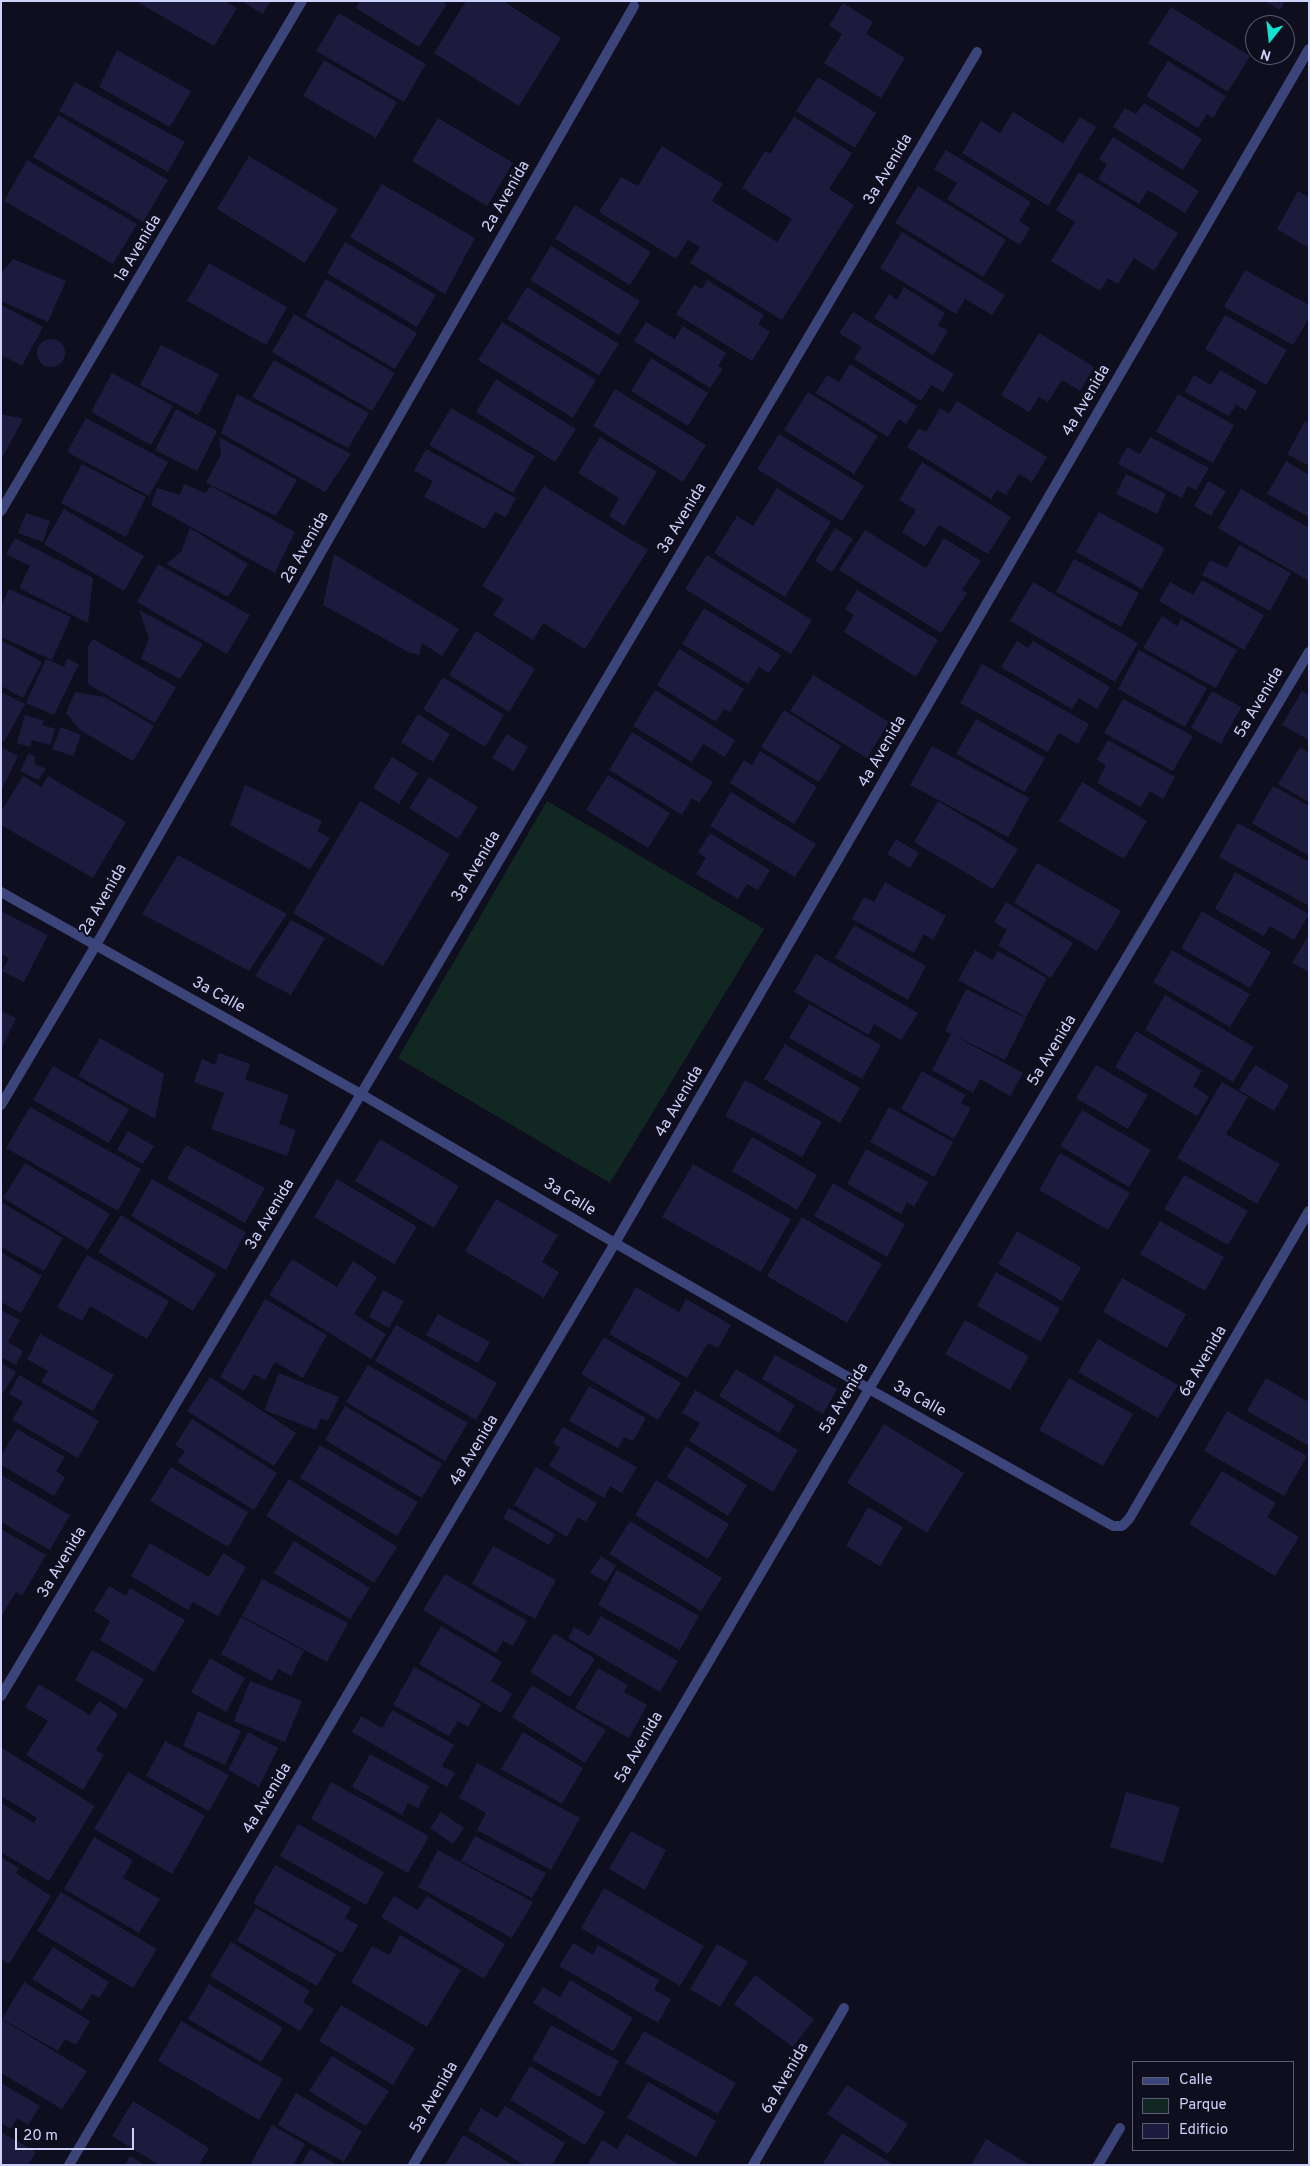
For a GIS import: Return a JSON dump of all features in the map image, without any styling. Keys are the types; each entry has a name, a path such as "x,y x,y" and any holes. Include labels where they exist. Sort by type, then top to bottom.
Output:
{"street":[{"name":"1a Avenida","path":"1,511 302,1"},
{"name":"2a Avenida","path":"1,1105 96,945 634,6"},
{"name":"4a Avenida","path":"69,2165 615,1243 1309,49"},
{"name":"3a Avenida","path":"1,1696 361,1094 977,52"},
{"name":"5a Avenida","path":"414,2165 869,1389 1309,652"},
{"name":"3a Calle","path":"1,892 361,1094 869,1389 1114,1526 1122,1526"},
{"name":"6a Avenida","path":"1122,1526 1129,1519 1309,1211"},
{"name":"6a Avenida","path":"753,2165 844,2008"},
{"path":"1098,2165 1120,2128"}],"green space":[{"path":"547,801 764,929 610,1183 398,1058"}],"building":[{"path":"140,1 225,1 237,8 214,46 139,3"},
{"path":"241,1 270,1 263,14"},
{"path":"360,1 442,1 447,4 419,47 356,8"},
{"path":"466,1 503,1 561,38 519,106 434,53"},
{"path":"1265,1 1285,1 1280,10"},
{"path":"843,3 873,22 866,34 905,58 881,98 824,63 842,34 829,26"},
{"path":"1171,7 1245,53 1245,64 1228,92 1148,43"},
{"path":"339,13 426,64 404,102 316,51"},
{"path":"117,50 191,91 170,127 99,87"},
{"path":"324,60 397,102 376,138 303,96"},
{"path":"1168,61 1226,96 1213,118 1207,114 1198,128 1146,96"},
{"path":"818,77 876,113 855,148 796,111"},
{"path":"75,82 185,142 168,172 59,111"},
{"path":"1144,103 1202,139 1183,170 1113,127 1125,108 1136,114"},
{"path":"1013,112 1063,143 1080,117 1096,127 1048,206 962,153 981,121 1000,133"},
{"path":"58,115 168,180 143,222 33,157"},
{"path":"794,117 852,153 829,189 854,205 782,320 690,263 700,247 688,240 676,259 599,212 621,177 638,186 662,146 723,184 712,201 777,242 792,219 742,188 765,151 770,154"},
{"path":"438,118 513,163 487,206 412,161"},
{"path":"1113,137 1199,191 1185,213 1148,190 1139,204 1098,179 1107,164 1099,159"},
{"path":"946,150 1031,202 1019,221 1030,228 1020,245 947,199 957,183 934,169"},
{"path":"249,156 338,209 305,263 217,209"},
{"path":"27,160 137,224 113,264 4,201"},
{"path":"1079,172 1178,233 1154,271 1134,258 1118,284 1108,278 1100,291 1051,261 1075,222 1056,210"},
{"path":"382,184 475,238 445,294 350,237"},
{"path":"918,186 1006,240 983,277 895,223"},
{"path":"1298,191 1309,197 1309,248 1277,229"},
{"path":"575,205 651,252 630,285 555,239"},
{"path":"902,232 1005,295 992,315 965,299 956,314 880,268"},
{"path":"345,242 436,295 417,327 327,273"},
{"path":"551,246 640,301 619,335 530,280"},
{"path":"13,259 66,281 48,322 1,301 1,273"},
{"path":"209,263 287,307 266,345 187,301"},
{"path":"1245,270 1309,305 1309,318 1293,345 1224,307"},
{"path":"326,279 417,333 395,369 305,316"},
{"path":"707,280 764,315 758,324 770,332 752,361 676,314 694,285 702,289"},
{"path":"527,287 619,344 599,375 507,319"},
{"path":"904,287 945,313 938,325 948,331 933,355 874,318 889,294 897,300"},
{"path":"1,305 43,327 22,366 1,355"},
{"path":"853,312 954,374 943,392 931,385 921,401 854,359 862,347 839,333"},
{"path":"294,314 395,373 372,411 272,352"},
{"path":"1225,315 1287,350 1266,385 1205,349"},
{"path":"502,322 596,380 573,418 478,360"},
{"path":"646,322 675,339 683,326 726,353 718,366 723,369 710,388 634,341"},
{"path":"1039,333 1094,367 1080,391 1062,380 1048,402 1039,397 1029,412 1001,395"},
{"path":"51,339 61,343 65,353 61,363 51,367 41,363 37,353 41,343"},
{"path":"161,345 219,374 198,415 140,385"},
{"path":"651,358 708,393 688,426 631,391"},
{"path":"274,360 369,413 348,448 252,397"},
{"path":"850,364 917,406 906,424 899,419 888,437 816,393 827,375 839,382"},
{"path":"1220,370 1257,391 1246,411 1236,404 1229,416 1185,392 1194,375 1211,385"},
{"path":"112,373 173,406 151,445 91,412"},
{"path":"496,379 576,429 555,462 476,412"},
{"path":"615,389 706,445 683,482 593,426"},
{"path":"808,392 878,436 854,474 784,430"},
{"path":"237,394 351,454 325,492 221,433"},
{"path":"1178,394 1234,425 1213,463 1156,432"},
{"path":"957,401 1047,457 1032,482 1019,474 1006,495 997,490 991,499 907,447 919,428 926,432 940,408 949,414"},
{"path":"451,408 535,456 513,493 429,445"},
{"path":"176,409 217,431 197,471 155,450"},
{"path":"1,414 23,419 3,456 1,455"},
{"path":"86,418 168,462 149,496 67,452"},
{"path":"1305,421 1309,423 1309,466 1287,454"},
{"path":"779,434 864,486 842,521 757,469"},
{"path":"219,437 297,480 276,516 206,483 221,454"},
{"path":"600,437 657,472 624,526 609,516 619,498 578,473"},
{"path":"1150,437 1209,468 1196,490 1188,486 1182,498 1118,464 1127,447 1140,454"},
{"path":"426,449 516,498 506,517 495,512 485,529 424,497 433,481 414,471"},
{"path":"1286,461 1309,475 1309,517 1267,494"},
{"path":"922,462 1011,517 988,554 939,525 925,547 902,532 916,510 899,500"},
{"path":"82,464 146,497 126,537 61,503"},
{"path":"1126,474 1166,494 1157,514 1116,494"},
{"path":"1208,481 1226,491 1211,516 1194,506"},
{"path":"184,484 205,493 211,486 295,532 275,573 151,505 157,488 180,495"},
{"path":"544,486 648,550 585,649 543,623 533,640 493,615 504,599 482,586"},
{"path":"777,488 831,522 785,597 714,553 737,516 753,526"},
{"path":"1241,489 1309,528 1309,581 1218,528"},
{"path":"64,509 144,556 124,591 44,544"},
{"path":"1099,512 1165,548 1142,589 1076,552"},
{"path":"26,513 50,521 43,542 18,533"},
{"path":"190,528 248,564 228,597 166,564 181,552"},
{"path":"835,528 853,539 832,572 815,561"},
{"path":"865,530 926,568 944,538 981,561 962,590 967,593 941,633 839,570"},
{"path":"15,538 93,578 88,623 19,588 30,566 6,554"},
{"path":"1239,545 1291,573 1270,611 1202,575 1210,560 1227,568"},
{"path":"334,554 459,629 442,656 422,643 419,655 412,654 323,605"},
{"path":"707,555 812,620 791,654 685,589"},
{"path":"1074,559 1139,593 1121,627 1056,592"},
{"path":"158,564 250,615 227,654 137,602"},
{"path":"1202,580 1264,615 1244,650 1159,601 1170,582 1193,595"},
{"path":"1033,582 1138,643 1115,682 1010,621"},
{"path":"9,589 71,617 52,660 1,637 1,606"},
{"path":"857,590 938,640 916,677 844,632 854,615 845,609"},
{"path":"704,608 781,655 769,673 759,667 748,684 682,644"},
{"path":"139,610 203,644 180,679 141,659 149,638"},
{"path":"1162,616 1177,626 1181,619 1237,650 1216,688 1143,648"},
{"path":"476,631 535,669 509,712 449,675"},
{"path":"93,639 176,687 155,723 88,684 88,646"},
{"path":"1,640 42,662 23,698 1,686"},
{"path":"1017,641 1028,648 1033,641 1110,687 1097,709 1079,698 1072,709 1001,667"},
{"path":"679,649 744,689 730,712 724,709 716,722 657,685"},
{"path":"1139,650 1207,688 1185,727 1118,689"},
{"path":"46,659 64,667 67,659 79,664 54,715 26,703"},
{"path":"982,664 1089,724 1078,744 1059,733 1048,752 960,703"},
{"path":"813,675 889,722 867,758 790,711"},
{"path":"443,677 504,715 485,747 423,709"},
{"path":"655,690 735,740 725,757 703,744 692,762 633,726"},
{"path":"1212,691 1241,707 1221,744 1191,728"},
{"path":"1302,691 1309,695 1309,740 1282,725"},
{"path":"1,692 25,704 4,742 1,740"},
{"path":"75,692 105,697 154,726 133,761 80,730 66,713"},
{"path":"1123,699 1193,736 1173,771 1104,733"},
{"path":"784,710 841,746 819,782 761,747"},
{"path":"418,714 450,734 433,762 401,742"},
{"path":"25,715 44,721 42,725 55,729 50,745 32,740 30,747 17,743"},
{"path":"976,719 1045,758 1025,792 956,754"},
{"path":"61,727 81,735 73,756 52,749"},
{"path":"632,732 713,782 699,803 692,798 682,815 609,770"},
{"path":"507,734 528,747 514,771 492,758"},
{"path":"1108,740 1175,777 1163,799 1150,791 1141,807 1097,783 1106,765 1097,760"},
{"path":"932,746 1029,798 1008,837 910,785"},
{"path":"1,747 18,756 1,791"},
{"path":"1300,747 1309,753 1309,802 1278,784"},
{"path":"760,751 817,787 794,824 730,783 744,760 752,765"},
{"path":"29,753 35,757 34,764 46,769 38,780 20,771"},
{"path":"392,757 418,773 399,804 373,788"},
{"path":"608,775 670,813 648,848 586,810"},
{"path":"23,776 41,787 48,776 126,822 93,878 1,825 1,812"},
{"path":"429,777 478,807 458,839 409,808"},
{"path":"1082,782 1147,821 1124,859 1059,821"},
{"path":"245,785 322,821 317,831 330,838 310,869 230,825"},
{"path":"1273,786 1309,806 1309,856 1252,823"},
{"path":"731,792 816,844 795,877 710,826"},
{"path":"360,801 450,854 383,966 293,913"},
{"path":"938,801 1018,849 993,889 914,842"},
{"path":"1238,823 1309,862 1309,906 1219,857"},
{"path":"710,833 770,870 758,890 747,884 738,899 696,874 706,858 698,852"},
{"path":"896,839 919,853 910,868 887,854"},
{"path":"178,855 287,914 249,971 142,914"},
{"path":"1037,863 1121,911 1097,951 1014,903"},
{"path":"1235,872 1309,914 1294,940 1270,926 1264,936 1215,909"},
{"path":"885,882 946,916 933,940 924,934 914,953 852,919 864,897 874,902"},
{"path":"1006,902 1073,943 1051,978 998,945 1007,930 994,922"},
{"path":"1,911 48,935 24,982 2,971 9,958 1,954"},
{"path":"1202,911 1271,952 1250,988 1181,948"},
{"path":"291,920 325,938 291,995 255,976"},
{"path":"854,925 926,966 908,1000 835,958"},
{"path":"1309,934 1309,972 1292,963"},
{"path":"975,950 993,960 998,951 1047,978 1026,1017 958,980"},
{"path":"1172,950 1250,994 1230,1027 1153,982"},
{"path":"816,954 918,1013 901,1040 874,1024 869,1035 794,992"},
{"path":"966,989 1026,1018 1005,1060 945,1031"},
{"path":"1165,995 1254,1047 1233,1082 1145,1030"},
{"path":"809,1004 881,1045 862,1079 789,1038"},
{"path":"1,1011 16,1018 1,1050"},
{"path":"1136,1031 1202,1071 1193,1086 1209,1097 1197,1116 1115,1067"},
{"path":"951,1034 1023,1073 1010,1096 980,1079 973,1093 932,1070"},
{"path":"100,1038 164,1074 155,1119 78,1076"},
{"path":"785,1044 860,1088 840,1123 764,1079"},
{"path":"219,1053 250,1064 245,1079 289,1095 279,1124 296,1130 287,1156 211,1129 224,1093 194,1082 202,1059 215,1065"},
{"path":"1096,1065 1148,1095 1128,1129 1076,1098"},
{"path":"1255,1065 1289,1085 1274,1111 1239,1090"},
{"path":"53,1066 129,1109 109,1143 33,1100"},
{"path":"922,1071 966,1095 961,1103 971,1108 954,1139 901,1109"},
{"path":"745,1080 822,1122 802,1157 725,1116"},
{"path":"1222,1082 1248,1097 1226,1134 1280,1164 1257,1204 1177,1158"},
{"path":"30,1107 141,1169 118,1211 6,1148"},
{"path":"889,1107 953,1142 934,1177 870,1142"},
{"path":"1082,1110 1151,1150 1129,1187 1060,1146"},
{"path":"128,1131 154,1146 143,1164 117,1150"},
{"path":"752,1137 817,1175 797,1210 732,1171"},
{"path":"380,1139 459,1186 434,1228 355,1181"},
{"path":"186,1145 265,1188 245,1223 167,1179"},
{"path":"866,1149 928,1182 914,1207 907,1202 901,1214 847,1184"},
{"path":"1060,1153 1130,1193 1108,1230 1039,1190"},
{"path":"25,1163 110,1214 88,1250 3,1198"},
{"path":"693,1164 791,1219 761,1272 662,1217"},
{"path":"1184,1175 1248,1211 1228,1245 1164,1209"},
{"path":"152,1179 246,1232 226,1270 131,1216"},
{"path":"337,1179 417,1227 394,1264 314,1217"},
{"path":"833,1183 905,1224 887,1257 814,1216"},
{"path":"496,1199 558,1235 542,1262 559,1272 544,1298 465,1251"},
{"path":"1,1202 63,1238 44,1271 1,1247"},
{"path":"121,1215 216,1274 193,1311 98,1252"},
{"path":"802,1217 882,1264 847,1323 767,1276"},
{"path":"1160,1221 1224,1257 1205,1291 1140,1254"},
{"path":"1017,1231 1081,1267 1062,1301 998,1264"},
{"path":"1,1252 42,1276 21,1313 1,1302"},
{"path":"87,1255 169,1301 147,1339 90,1306 82,1321 57,1307"},
{"path":"292,1259 337,1287 353,1261 377,1277 354,1314 386,1334 371,1359 269,1295"},
{"path":"996,1272 1060,1308 1041,1342 977,1306"},
{"path":"1122,1278 1186,1314 1167,1348 1103,1312"},
{"path":"636,1287 679,1312 686,1299 731,1325 718,1348 708,1343 687,1378 609,1334"},
{"path":"383,1290 404,1301 389,1328 369,1317"},
{"path":"265,1299 327,1335 303,1378 275,1362 265,1380 254,1374 244,1391 220,1377"},
{"path":"1,1310 20,1320 8,1342 23,1351 16,1365 1,1357"},
{"path":"438,1314 490,1342 478,1363 426,1335"},
{"path":"965,1320 1029,1356 1010,1390 945,1354"},
{"path":"396,1325 497,1383 476,1420 375,1361"},
{"path":"40,1334 114,1375 93,1411 41,1382 48,1371 27,1359"},
{"path":"604,1337 681,1383 658,1420 581,1374"},
{"path":"1098,1339 1178,1385 1158,1418 1078,1372"},
{"path":"775,1355 837,1389 823,1414 762,1379"},
{"path":"1,1363 16,1372 3,1393 1,1392"},
{"path":"368,1365 468,1423 445,1461 346,1402"},
{"path":"736,1369 795,1405 779,1433 719,1396"},
{"path":"279,1373 339,1397 328,1421 321,1418 316,1430 264,1410"},
{"path":"19,1375 99,1421 78,1458 12,1420 23,1402 9,1394"},
{"path":"210,1377 296,1433 274,1466 187,1411"},
{"path":"1069,1378 1133,1414 1103,1466 1039,1430"},
{"path":"1266,1378 1309,1402 1309,1446 1247,1411"},
{"path":"589,1386 646,1418 633,1441 624,1437 618,1448 569,1421"},
{"path":"695,1390 798,1450 773,1492 689,1441 700,1423 682,1413"},
{"path":"345,1406 442,1464 422,1498 325,1440"},
{"path":"1227,1411 1307,1456 1284,1496 1204,1451"},
{"path":"192,1419 277,1473 254,1510 177,1462 185,1451 175,1445"},
{"path":"884,1424 964,1473 927,1533 847,1483"},
{"path":"563,1427 637,1467 622,1493 610,1486 604,1498 549,1466 560,1447 553,1443"},
{"path":"17,1429 65,1457 56,1471 65,1477 54,1496 1,1465 1,1456"},
{"path":"320,1445 418,1502 397,1536 300,1478"},
{"path":"686,1446 747,1485 728,1516 667,1477"},
{"path":"171,1467 248,1512 228,1547 150,1501"},
{"path":"536,1467 597,1503 586,1522 578,1517 567,1537 514,1505"},
{"path":"1222,1471 1276,1503 1267,1517 1299,1537 1275,1576 1189,1524"},
{"path":"1,1475 70,1515 50,1550 1,1522"},
{"path":"289,1479 397,1547 374,1583 266,1516"},
{"path":"656,1480 729,1524 708,1559 635,1515"},
{"path":"868,1507 903,1527 880,1566 846,1546"},
{"path":"509,1508 555,1534 549,1545 503,1518"},
{"path":"630,1521 722,1578 701,1611 609,1554"},
{"path":"1,1529 46,1555 22,1596 16,1592 1,1617"},
{"path":"294,1541 370,1588 350,1619 274,1573"},
{"path":"150,1543 209,1577 223,1553 246,1567 218,1616 193,1602 188,1610 131,1576"},
{"path":"493,1546 556,1580 535,1619 472,1584"},
{"path":"601,1556 616,1566 606,1582 590,1573"},
{"path":"617,1570 699,1616 680,1650 598,1605"},
{"path":"445,1574 527,1621 513,1646 503,1641 496,1653 423,1610"},
{"path":"262,1579 348,1623 327,1662 242,1616"},
{"path":"109,1586 126,1596 130,1588 185,1620 154,1672 100,1640 110,1621 94,1611"},
{"path":"601,1616 678,1661 660,1692 568,1638 574,1627 589,1636"},
{"path":"241,1617 304,1651 291,1676 278,1669 272,1681 221,1654"},
{"path":"441,1626 502,1662 491,1681 512,1694 501,1713 419,1664"},
{"path":"554,1633 595,1659 570,1697 530,1672"},
{"path":"92,1650 144,1679 126,1709 75,1680"},
{"path":"210,1658 245,1678 226,1712 191,1692"},
{"path":"414,1667 481,1704 468,1727 458,1721 449,1736 393,1705"},
{"path":"598,1668 628,1685 624,1692 647,1705 629,1738 575,1708"},
{"path":"250,1681 302,1701 285,1742 234,1721"},
{"path":"39,1684 90,1715 99,1701 118,1714 96,1750 104,1755 83,1790 26,1755 48,1721 25,1707"},
{"path":"532,1685 606,1730 585,1763 512,1717"},
{"path":"392,1710 454,1745 442,1766 455,1773 447,1787 352,1732 361,1716 382,1728"},
{"path":"198,1711 241,1731 225,1765 183,1746"},
{"path":"248,1732 278,1748 259,1787 228,1770"},
{"path":"523,1732 583,1768 562,1804 501,1769"},
{"path":"165,1741 229,1775 209,1811 146,1776"},
{"path":"2,1748 95,1806 49,1881 1,1852 1,1803 34,1823 37,1818 1,1796"},
{"path":"370,1754 429,1786 418,1808 408,1803 402,1815 352,1787"},
{"path":"477,1763 580,1818 551,1870 477,1830 486,1813 459,1798"},
{"path":"128,1772 205,1816 172,1874 94,1829"},
{"path":"331,1782 429,1836 408,1873 311,1819"},
{"path":"1126,1792 1180,1807 1163,1863 1110,1847"},
{"path":"441,1812 464,1828 453,1844 430,1828"},
{"path":"298,1824 384,1872 366,1905 280,1856"},
{"path":"631,1831 666,1850 645,1890 609,1869"},
{"path":"475,1836 546,1873 532,1898 461,1861"},
{"path":"94,1837 133,1860 123,1878 160,1899 139,1933 64,1889"},
{"path":"438,1850 533,1902 512,1938 418,1887"},
{"path":"1,1857 19,1868 16,1873 51,1896 9,1964 1,1959"},
{"path":"275,1865 351,1907 345,1918 358,1925 342,1953 253,1903"},
{"path":"604,1888 704,1946 680,1986 581,1928"},
{"path":"61,1892 157,1949 133,1988 37,1931"},
{"path":"394,1896 418,1910 427,1896 505,1944 484,1979 381,1917"},
{"path":"256,1908 336,1954 317,1986 237,1941"},
{"path":"400,1935 461,1970 427,2027 351,1982 372,1946 389,1955"},
{"path":"231,1942 310,1991 303,2002 314,2009 300,2031 210,1976"},
{"path":"573,1943 593,1955 598,1945 659,1980 654,1990 671,1999 658,2023 559,1966"},
{"path":"717,1944 748,1962 720,2007 690,1989"},
{"path":"53,1947 109,1982 99,1998 92,1994 82,2010 32,1979"},
{"path":"755,1975 814,2019 793,2047 734,2004"},
{"path":"570,1980 633,2018 613,2051 533,2003 543,1987 560,1997"},
{"path":"24,1982 90,2021 76,2045 65,2039 58,2051 2,2019"},
{"path":"209,1984 283,2028 261,2062 188,2019"},
{"path":"341,2005 415,2048 393,2085 319,2041"},
{"path":"1,2019 87,2071 62,2109 1,2073"},
{"path":"181,2021 283,2079 259,2120 158,2061"},
{"path":"551,2025 619,2061 600,2097 532,2060"},
{"path":"644,2031 736,2083 718,2114 625,2063"},
{"path":"332,2056 389,2091 366,2126 309,2091"},
{"path":"530,2066 605,2112 585,2145 510,2100"},
{"path":"648,2082 716,2121 696,2157 627,2118"},
{"path":"1,2083 40,2106 28,2125 17,2118 11,2129 1,2123"},
{"path":"847,2085 908,2124 888,2154 827,2114"},
{"path":"296,2093 362,2131 344,2162 278,2125"},
{"path":"133,2101 209,2148 199,2165 159,2165 112,2136"},
{"path":"505,2106 565,2143 552,2165 524,2165 468,2130 481,2108 497,2118"},
{"path":"272,2125 305,2144 293,2165 254,2165 251,2163"},
{"path":"1,2132 36,2152 28,2165 1,2165"},
{"path":"842,2133 894,2165 822,2165"},
{"path":"626,2134 680,2165 588,2164 602,2140 617,2149"},
{"path":"463,2135 513,2165 445,2165"},
{"path":"986,2139 1030,2165 971,2165"},
{"path":"310,2149 337,2165 301,2165"},
{"path":"130,2156 145,2165 125,2165"}]}
